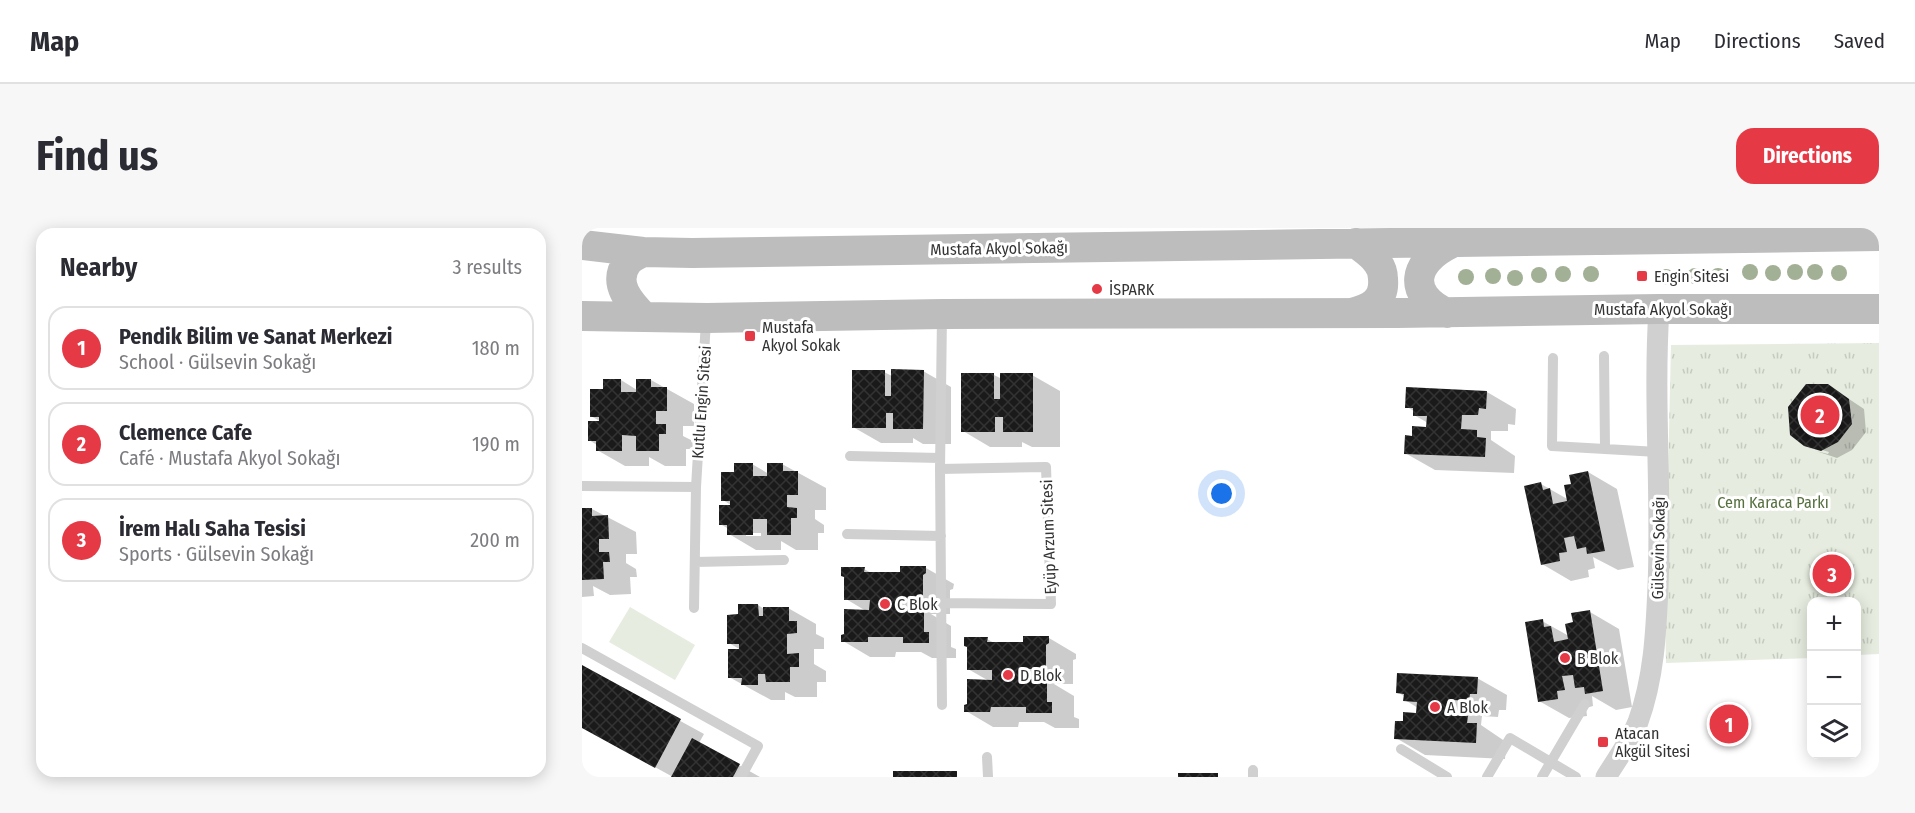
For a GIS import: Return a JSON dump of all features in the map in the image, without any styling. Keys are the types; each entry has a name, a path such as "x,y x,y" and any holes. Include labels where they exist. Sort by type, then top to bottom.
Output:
{"street":[{"path":"622,228 643,252 628,262 622,276 622,288 631,304 644,317"},
{"name":"Mustafa Akyol Sokağı","path":"582,245 643,252 692,253 1356,243 1450,244 1757,233 1879,236"},
{"name":"Mustafa Akyol Sokağı","path":"1352,313 1375,303 1384,287 1383,276 1377,261 1356,243"},
{"path":"1447,313 1427,300 1421,293 1420,284 1428,258 1450,244"},
{"name":"Gülsevin Sokağı","path":"1606,777 1634,731 1645,702 1653,668 1659,561 1657,345 1659,309"},
{"name":"Mustafa Akyol Sokağı","path":"582,316 707,318 942,314 1879,309"}],"lane":[{"path":"942,314 940,464 942,705"},
{"name":"Kutlu Engin Sitesi","path":"694,608 696,487 707,318"},
{"path":"1604,356 1605,448"},
{"path":"1553,358 1552,446 1658,452"},
{"name":"Eyüp Arzum Sitesi","path":"850,456 940,464 1046,467 1050,604 941,603"},
{"path":"582,486 696,487"},
{"path":"847,534 941,536"},
{"path":"695,562 784,560"},
{"path":"582,648 758,746 741,777"},
{"path":"1542,777 1585,704"},
{"path":"1487,777 1510,738 1576,777"},
{"path":"1401,749 1448,777"},
{"path":"987,757 988,777"}],"green space":[{"name":"Cem Karaca Parkı","path":"1879,343 1879,654 1861,655 1861,597 1807,597 1807,658 1666,663 1665,610 1671,345"},
{"path":"630,607 695,645 675,680 609,642"}],"building":[{"path":"891,369 924,370 923,429 893,429 893,413 886,413 886,428 852,428 852,370 885,370 885,396 891,396"},
{"path":"961,373 994,373 994,399 1000,399 1000,373 1033,373 1033,432 1003,432 1003,417 995,417 995,432 961,432"},
{"path":"603,379 621,379 621,392 636,392 636,379 651,379 651,387 667,387 667,411 656,411 656,424 666,424 666,434 659,434 659,451 636,451 636,436 622,435 622,451 596,451 596,441 588,441 588,421 599,421 599,417 590,417 590,389 603,389"},
{"path":"1806,384 1828,384 1849,399 1852,424 1838,442 1821,451 1804,446 1790,435 1788,407"},
{"path":"1406,387 1487,391 1486,409 1479,408 1478,415 1462,415 1461,429 1477,430 1477,437 1486,438 1485,457 1404,454 1405,435 1412,436 1412,426 1426,427 1427,416 1413,416 1413,408 1405,408"},
{"path":"734,463 753,463 753,476 767,476 767,463 783,463 783,471 798,471 798,495 787,495 787,507 797,508 797,518 791,518 791,535 767,535 767,519 753,519 753,535 727,535 727,525 719,525 719,505 730,505 730,501 721,501 721,472 734,472"},
{"path":"1588,471 1605,551 1587,554 1586,547 1577,549 1574,536 1564,538 1567,552 1559,553 1560,561 1541,565 1524,486 1541,482 1543,490 1550,488 1553,504 1567,501 1564,485 1571,484 1569,475"},
{"path":"582,508 592,508 592,516 608,515 609,539 599,539 599,552 609,552 610,562 603,562 604,579 582,580"},
{"name":"C Blok","path":"900,566 926,566 926,573 923,575 923,599 901,599 901,609 924,609 924,632 929,632 929,643 903,643 903,637 868,637 868,642 841,642 841,635 844,634 844,609 869,610 870,600 844,600 844,577 841,576 841,567 865,567 864,572 900,572"},
{"path":"738,604 758,604 759,616 763,616 763,607 789,607 789,621 797,621 797,633 787,634 787,654 799,653 799,667 790,667 790,682 766,682 765,674 758,674 758,685 741,685 742,678 728,678 728,649 739,649 739,644 727,644 727,615 738,614"},
{"name":"B Blok","path":"1590,610 1603,691 1585,694 1584,687 1575,688 1573,675 1562,676 1565,690 1557,691 1558,699 1538,702 1525,622 1543,619 1544,627 1551,626 1554,642 1568,639 1565,624 1573,622 1571,613"},
{"name":"D Blok","path":"1023,636 1049,636 1049,643 1046,645 1046,669 1023,669 1023,679 1047,679 1047,702 1052,702 1052,713 1026,713 1026,707 991,707 990,712 964,712 964,705 967,704 967,679 992,680 992,670 967,670 967,647 964,646 964,637 988,637 987,642 1023,642"},
{"path":"582,665 681,719 655,768 582,728"},
{"name":"A Blok","path":"1397,673 1478,677 1477,694 1470,694 1469,701 1453,700 1452,715 1468,716 1467,723 1477,723 1476,743 1394,739 1395,721 1403,721 1403,712 1416,713 1417,702 1403,701 1404,694 1396,693"},
{"path":"692,738 740,764 733,777 671,777"},
{"path":"893,771 957,771 957,777 893,777"},
{"path":"1178,773 1218,773 1218,777 1178,777"}],"place":[{"name":"Engin Sitesi","path":"1642,276"},
{"name":"İSPARK","path":"1097,289"},
{"name":"Mustafa Akyol Sokak","path":"750,336"},
{"name":"Clemence Cafe","path":"1820,415"},
{"name":"İrem Halı Saha Tesisi","path":"1832,574"},
{"name":"C Blok","path":"885,604"},
{"name":"B Blok","path":"1565,658"},
{"name":"D Blok","path":"1008,675"},
{"name":"A Blok","path":"1435,707"},
{"name":"Pendik Bilim ve Sanat Merkezi","path":"1729,724"},
{"name":"Atacan Akgül Sitesi","path":"1603,742"}]}
